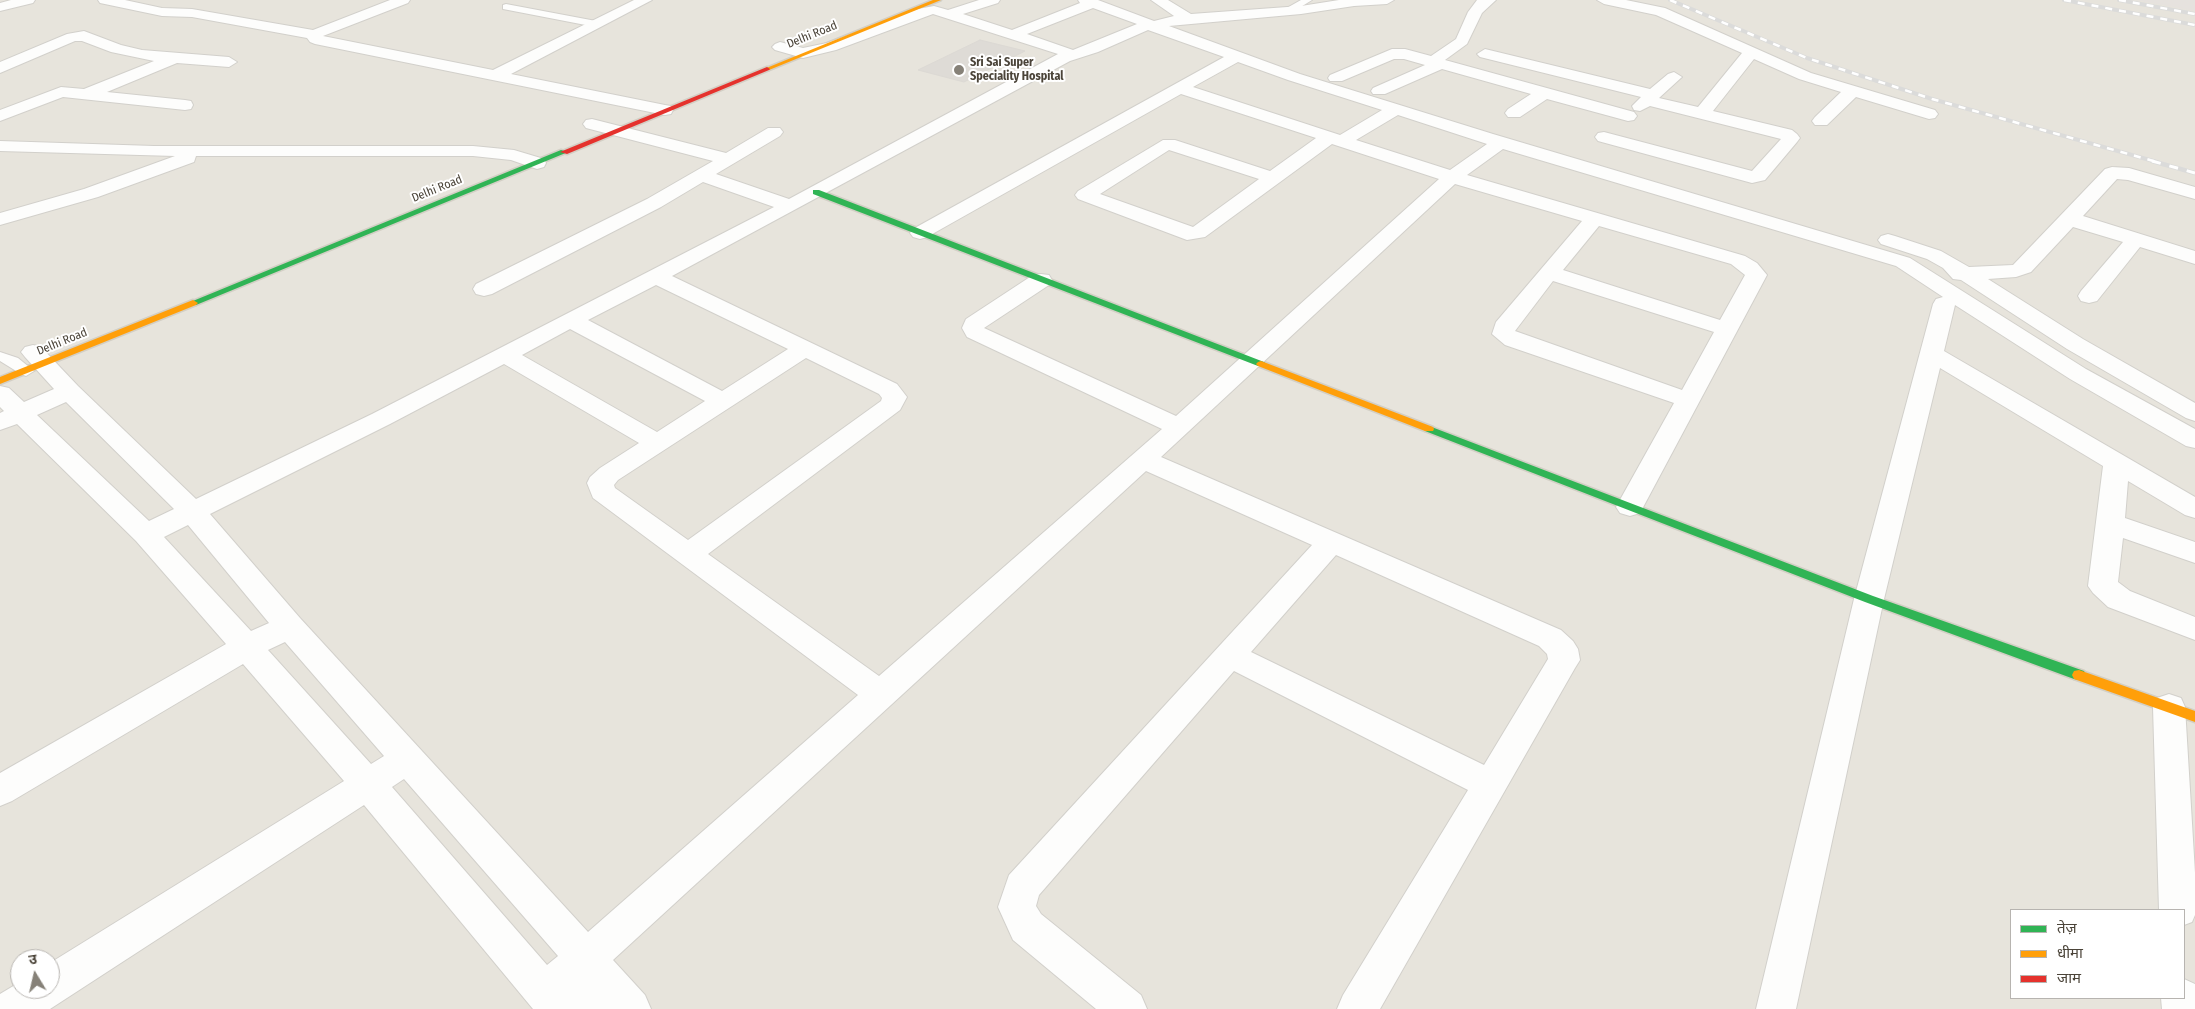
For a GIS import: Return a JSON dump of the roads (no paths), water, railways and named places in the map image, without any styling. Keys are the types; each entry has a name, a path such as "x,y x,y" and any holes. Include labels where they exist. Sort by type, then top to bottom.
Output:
{"main road":[{"name":"Delhi Road","path":"0,381 23,359 527,156 598,125 660,104 801,47 884,21 944,7"},
{"path":"623,112 638,105"},
{"path":"486,166 527,156"},
{"path":"816,192 1252,362 1870,599 2187,712"}],"street":[{"path":"0,7 28,0"},
{"path":"105,0 162,12 196,14 315,35 403,0"},
{"path":"496,75 645,0"},
{"path":"776,49 850,41 927,11 940,11 944,7 993,0"},
{"path":"1158,0 1188,18"},
{"path":"146,534 381,419 790,206 1064,58 1093,49 1154,24 1188,18 1288,11 1354,2 1387,0"},
{"path":"1379,91 1436,63 1462,41 1475,12 1482,3 1489,0"},
{"path":"1604,0 1660,11 1750,53 1805,76 1929,114"},
{"path":"1015,34 1089,2 1154,24 1236,56 1396,109 1907,246 1934,255 2122,373 2195,413"},
{"path":"944,7 1067,52 1064,58"},
{"path":"315,35 315,39 638,105 660,104"},
{"path":"0,68 72,37 84,36 127,52 229,62"},
{"path":"9,47 46,48"},
{"path":"1702,113 1750,53"},
{"path":"1336,78 1392,54 1405,54 1628,116"},
{"path":"1485,54 1569,74 1650,97 1702,113 1786,134 1791,138 1758,176 1752,177 1598,143 1628,116 1650,97 1674,77"},
{"path":"920,232 1236,56"},
{"path":"87,94 174,58"},
{"path":"1296,65 1379,91 1495,135 1890,257 2078,374 2195,440"},
{"path":"1514,113 1541,92 1569,74"},
{"path":"1179,88 1452,178 1738,260 1750,267 1756,275 1630,507"},
{"path":"1821,121 1852,91"},
{"path":"0,116 54,94 87,94 185,105"},
{"path":"1273,178 1169,144 1085,195 1187,234 1198,233 1273,178 1335,139 1396,109"},
{"path":"598,125 728,159"},
{"path":"484,289 654,203 774,132"},
{"path":"7,409 146,534 559,1003 608,983 880,694 1252,362 1452,178 1495,135"},
{"path":"0,146 209,151 474,151 527,156"},
{"path":"0,219 90,193 209,151"},
{"path":"1937,286 1962,274 2024,268 2112,173 2129,174 2195,193"},
{"path":"701,175 790,206"},
{"path":"1595,218 1504,327 1503,334 1513,340 1688,400"},
{"path":"2070,219 2195,258"},
{"path":"2089,296 2136,239"},
{"path":"1549,273 1727,329"},
{"path":"654,276 888,389 895,397 891,405 688,554"},
{"path":"1041,280 974,324 973,328 1179,427"},
{"path":"1776,1009 1870,599 1931,353 1937,286"},
{"path":"570,320 723,401"},
{"path":"805,349 609,474 600,484 603,492 880,694"},
{"path":"1931,353 2195,509"},
{"path":"504,354 658,443"},
{"path":"23,359 69,391 193,512 289,626 608,983"},
{"path":"7,409 69,391"},
{"path":"1143,459 1550,638 1562,649 1564,660 1357,1009"},
{"path":"2117,463 2103,586 2119,599 2195,629"},
{"path":"2110,522 2195,553"},
{"path":"1127,1009 1027,927 1017,907 1022,887 1331,542"},
{"path":"0,790 246,647 289,626"},
{"path":"1230,655 1490,784"},
{"path":"2178,909 2187,712"},
{"path":"60,980 407,758"},
{"path":"13,1009 29,999"}],"lane":[{"path":"1288,11 1308,0"},
{"path":"506,7 596,24"}],"railway":[{"path":"1670,0 1807,58 1932,99 2157,162"},
{"path":"2064,0 2195,25"},
{"path":"2119,0 2195,14"},
{"path":"2152,161 2195,173"}],"place":[{"name":"Sri Sai Super Speciality Hospital","path":"959,70"}]}
